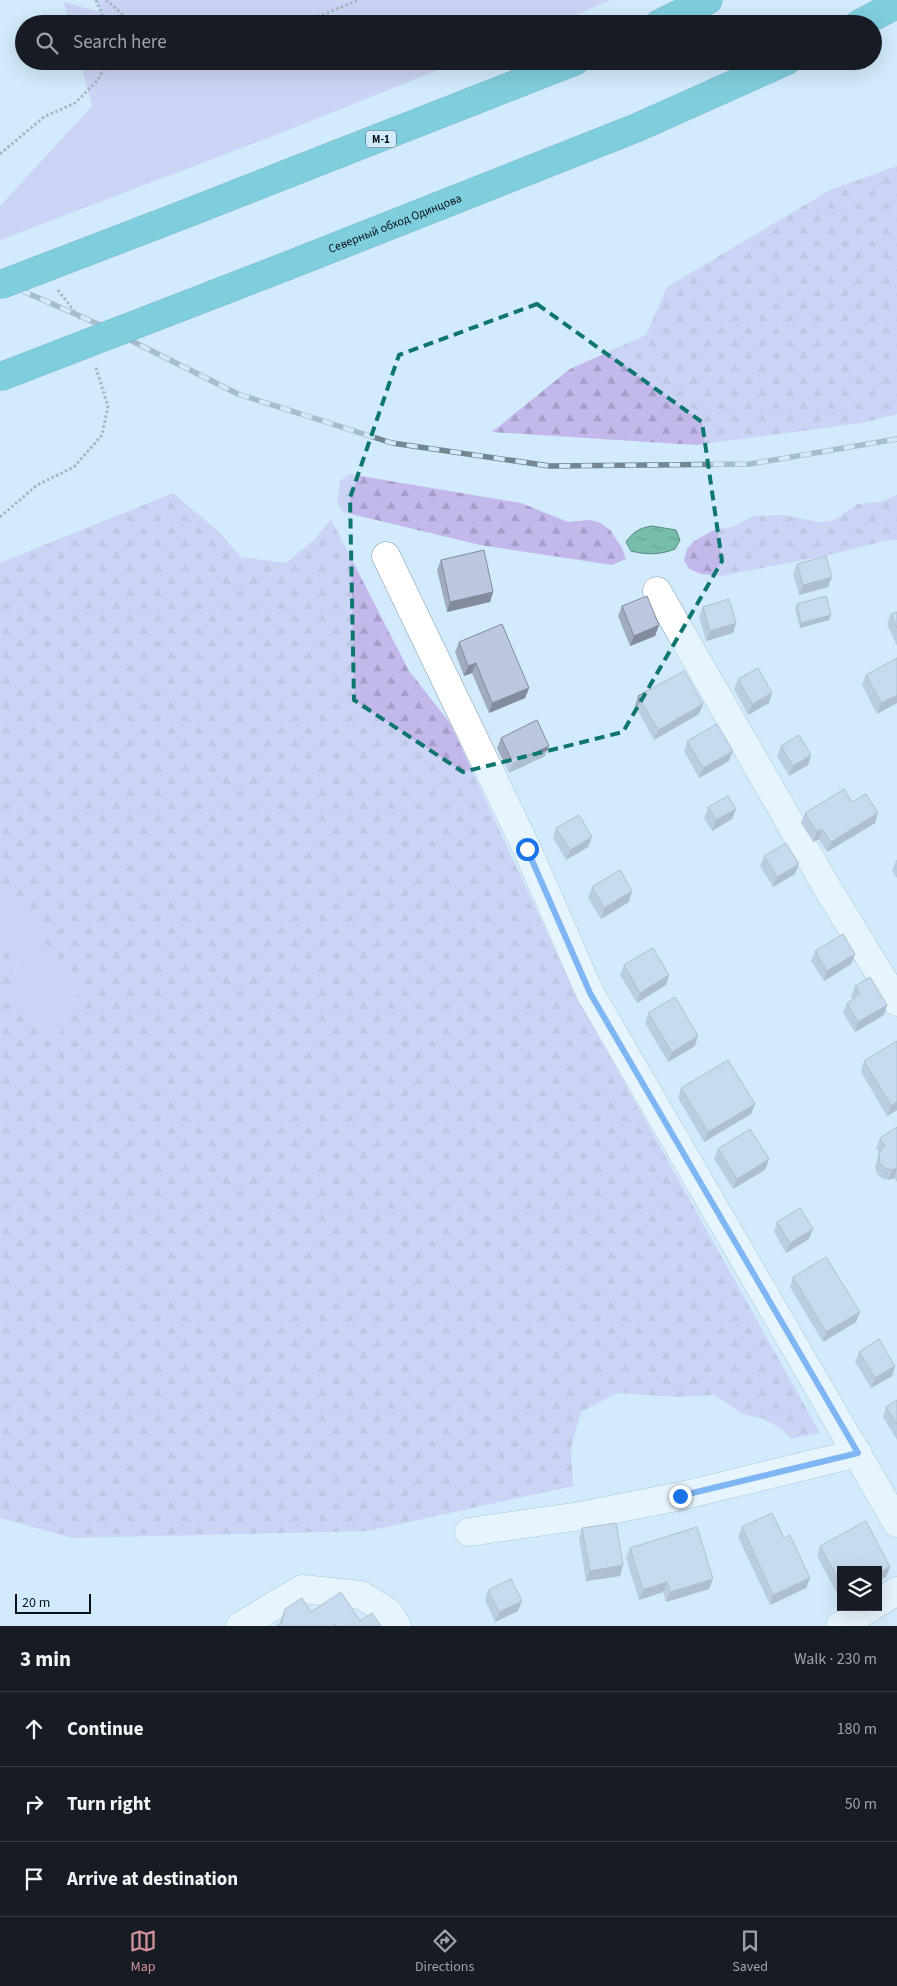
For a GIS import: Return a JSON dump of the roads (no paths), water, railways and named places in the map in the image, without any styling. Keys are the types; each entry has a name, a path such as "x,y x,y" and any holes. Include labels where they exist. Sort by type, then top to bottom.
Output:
{"highway":[{"path":"677,15 708,0"},
{"path":"876,15 897,4"},
{"path":"882,20 897,14"},
{"name":"М-1","path":"0,286 552,70"},
{"name":"Северный обход Одинцова","path":"0,377 636,128 766,70"}],"street":[{"path":"386,556 527,849 590,993 897,1523"},
{"path":"657,591 829,891 897,1002"},
{"path":"469,1532 580,1516 680,1496 858,1453"},
{"path":"240,1626 302,1589 361,1595 388,1612 397,1626"},
{"path":"882,1600 897,1591"},
{"path":"840,1626 864,1611"}],"water":[{"path":"652,526 676,530 680,540 675,549 653,554 631,551 626,542 640,529"}],"railway":[{"path":"0,281 98,324 238,394 392,443 550,466 750,464 897,439"}]}
